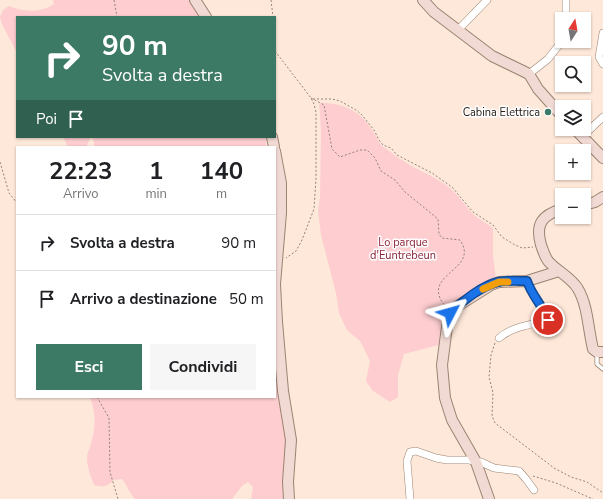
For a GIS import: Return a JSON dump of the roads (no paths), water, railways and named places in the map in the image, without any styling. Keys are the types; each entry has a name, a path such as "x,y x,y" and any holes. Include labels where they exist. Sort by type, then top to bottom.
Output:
{"street":[{"path":"195,0 205,16"},
{"path":"424,0 434,12 492,56 529,74 538,89 555,108"},
{"path":"458,30 487,0"},
{"path":"566,0 566,12"},
{"path":"603,33 599,57 603,64"},
{"path":"529,74 548,59 557,48"},
{"path":"591,128 603,117"},
{"path":"583,136 603,158"},
{"path":"276,156 281,183 281,213 276,266 277,322 283,391 291,440 288,482 289,499"},
{"path":"591,203 603,197"},
{"path":"555,212 546,216 540,223 538,231 542,248 548,260 578,287 582,298 593,349 600,352"},
{"path":"489,499 476,462 452,420 445,398 442,365 450,313 456,307 491,285 499,282 527,281 559,271"},
{"path":"527,281 538,304 542,307 548,320 551,332"},
{"path":"499,338 510,330 548,320"},
{"path":"410,499 406,461 410,452 416,451 436,458 469,460 481,462 494,468 519,471 534,490"}],"lane":[{"path":"600,352 597,364 603,369"}],"place":[{"name":"Cabina Elettrica","path":"548,112"}],"park label":[{"name":"Lo parque d'Euntrebeun","path":"403,248"}]}
